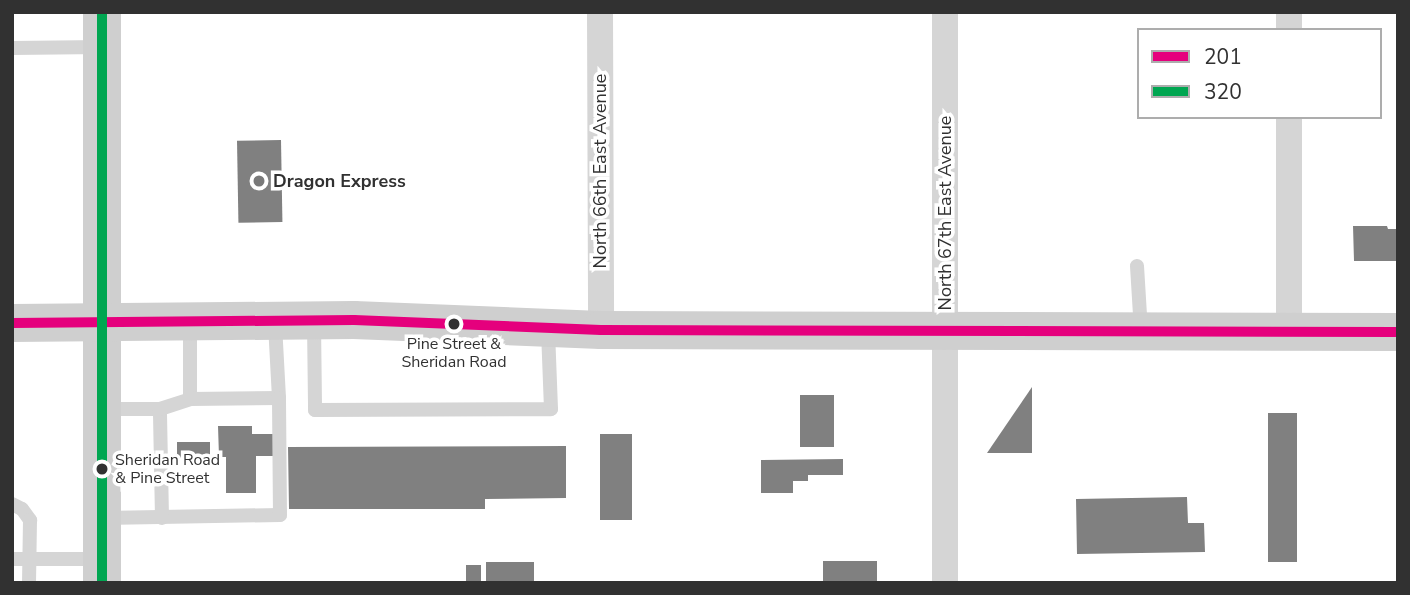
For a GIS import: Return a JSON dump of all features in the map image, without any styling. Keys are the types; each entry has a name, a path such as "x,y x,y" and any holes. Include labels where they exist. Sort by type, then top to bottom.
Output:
{"street":[{"name":"North 66th East Avenue","path":"600,12 601,330"},
{"name":"North 67th East Avenue","path":"945,12 945,583"},
{"path":"102,30 102,571"},
{"path":"1289,119 1289,331"},
{"path":"12,323 314,320 601,330 1398,331"}],"lane":[{"path":"12,48 102,30"},
{"path":"1137,266 1141,331"},
{"path":"190,320 190,399"},
{"path":"103,518 280,515 275,320"},
{"path":"314,320 315,410 551,409 548,328"},
{"path":"102,409 160,408 190,399 279,398"},
{"path":"160,408 162,518"},
{"path":"12,504 22,509 30,520 29,583"},
{"path":"12,559 29,559 102,571"}],"building":[{"name":"Dragon Express","path":"281,140 282,222 238,223 237,141"},
{"path":"1353,226 1387,226 1388,229 1398,229 1398,261 1354,261"},
{"path":"1032,387 1032,453 987,453"},
{"path":"800,395 834,395 834,447 800,447"},
{"path":"1268,413 1297,413 1297,562 1268,562"},
{"path":"218,426 252,426 252,434 273,434 273,456 256,456 256,493 226,493 226,457 219,457"},
{"path":"600,434 632,434 632,520 600,520"},
{"path":"177,442 210,442 210,460 177,460"},
{"path":"566,446 566,498 485,499 485,509 289,509 288,447"},
{"path":"843,459 843,475 808,475 808,481 793,481 793,493 761,493 761,460"},
{"path":"1187,497 1188,523 1204,523 1205,552 1077,554 1076,499"},
{"path":"823,561 877,561 877,583 823,583"},
{"path":"486,562 534,562 534,583 486,583"},
{"path":"466,565 481,565 481,583 466,583"}],"transit line":[{"name":"320","path":"102,12 102,583"},
{"name":"201","path":"12,323 354,320 601,330 1398,332"}],"place":[{"name":"Dragon Express","path":"259,181"},
{"name":"Pine Street & Sheridan Road","path":"454,324"},
{"name":"Sheridan Road & Pine Street","path":"102,469"}]}
